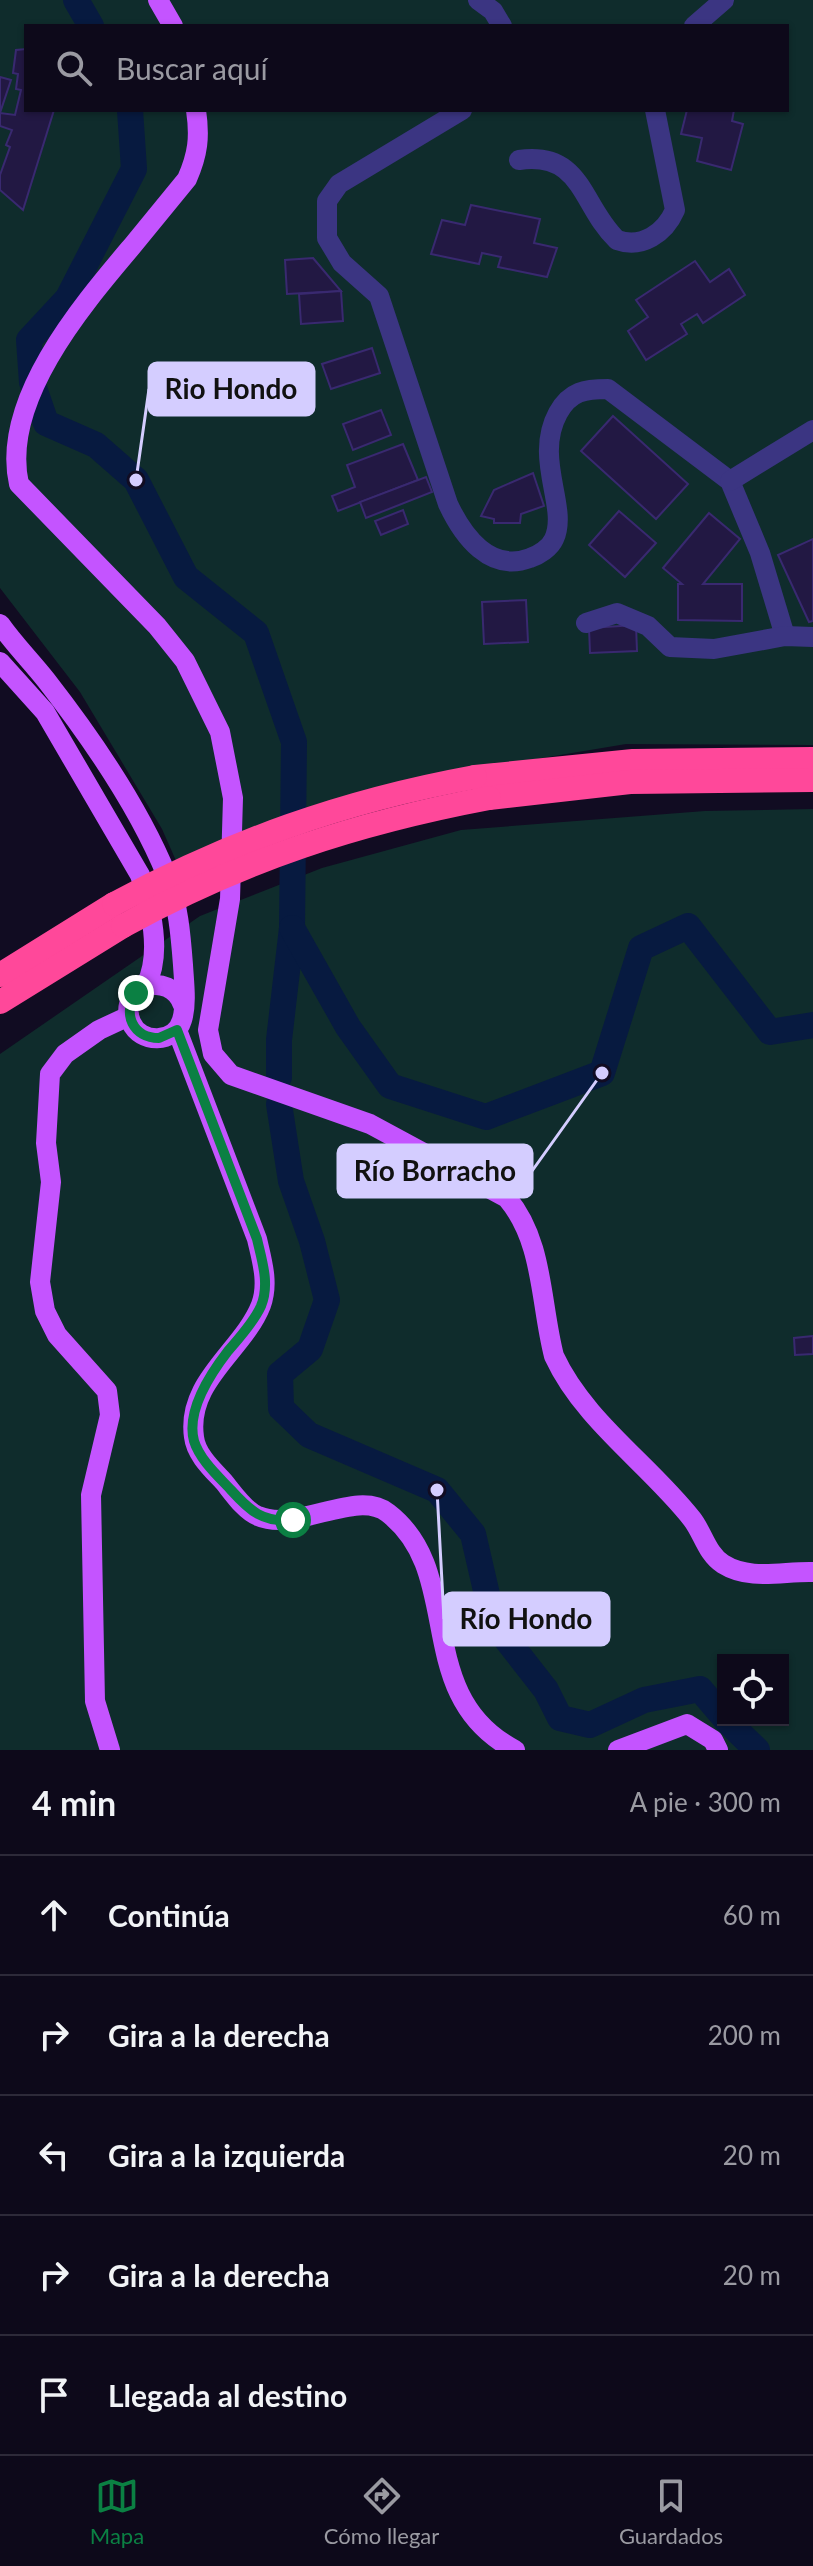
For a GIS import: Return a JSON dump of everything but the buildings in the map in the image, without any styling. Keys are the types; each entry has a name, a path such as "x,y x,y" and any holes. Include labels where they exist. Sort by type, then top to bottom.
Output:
{"highway":[{"path":"0,975 119,915 271,829 371,798 475,777 633,761 813,759"},
{"path":"0,1002 119,915 163,903 257,862 347,829 489,798 630,782 813,780"}],"main road":[{"path":"158,0 172,24"},
{"path":"196,112 200,135 197,157 187,179 89,294 38,360 19,397 8,442 11,467 19,484 157,626 185,661 220,732 233,798 230,899 208,1030 213,1054 231,1075 370,1124 507,1198 523,1216 532,1243 554,1356 598,1418 665,1484 724,1565 760,1575 813,1572"},
{"path":"0,624 79,725 143,827 169,878 182,952 183,1018 177,1030 165,1037 152,1038 140,1033 129,1016 132,998 146,985 154,963 149,901 140,875 45,712 0,662"},
{"path":"146,985 156,983 171,988 183,1005"},
{"path":"110,1750 95,1701 91,1495 110,1415 107,1391 57,1335 45,1311 40,1282 51,1182 46,1143 50,1074 65,1054 99,1030 129,1016"},
{"path":"177,1030 257,1239 265,1270 261,1306 216,1367 202,1393 194,1419 194,1439 204,1459 255,1515 285,1521 364,1506 384,1510 398,1521 428,1573 444,1655 465,1705 491,1738 515,1750"},
{"path":"618,1750 687,1724 713,1740 718,1750"}],"street":[{"path":"478,0 493,11 501,24"},
{"path":"696,24 724,0"},
{"path":"459,112 339,184 327,201 325,222 332,250 379,296 448,504 458,525 485,554 504,562 522,561 539,554 553,541 557,526 547,449 552,423 566,399 584,389 608,389 730,481 760,553 785,636"},
{"path":"519,160 534,158 568,170 617,240 625,243 644,240 663,230 675,210 655,112"},
{"path":"730,481 813,430"},
{"path":"586,623 617,613 648,626 670,647 714,649 785,636 813,637"}],"green space":[{"path":"0,0 813,0 813,745 626,744 530,760 177,863 162,829 80,692 0,588"},
{"path":"813,809 813,1750 0,1750 0,1054 200,916 322,868 461,830 705,811"}],"waterway":[{"path":"76,0 90,24"},
{"path":"130,112 134,169 68,298 29,340 32,382 46,423 96,445 136,480 186,577 256,633 294,742 292,928 279,1040 279,1077"},
{"path":"292,928 348,1027 390,1086 486,1117 602,1073 641,948 688,926 770,1032 813,1025"},
{"path":"279,1104 291,1181 312,1241 327,1300 310,1349 280,1374 281,1408 309,1435 437,1490 473,1534 488,1599 507,1640 546,1690 560,1718 590,1725 644,1700 700,1689 717,1709"},
{"path":"732,1726 757,1750"}],"place":[{"name":"Rio Hondo","path":"136,480"},
{"name":"Río Borracho","path":"602,1073"},
{"name":"Río Hondo","path":"437,1490"}],"route":[{"path":"136,993 130,1004 129,1016 140,1033 159,1038 177,1030 257,1239 265,1270 261,1306 216,1367 202,1393 194,1419 194,1439 204,1459 255,1515 276,1522 293,1520"}]}
